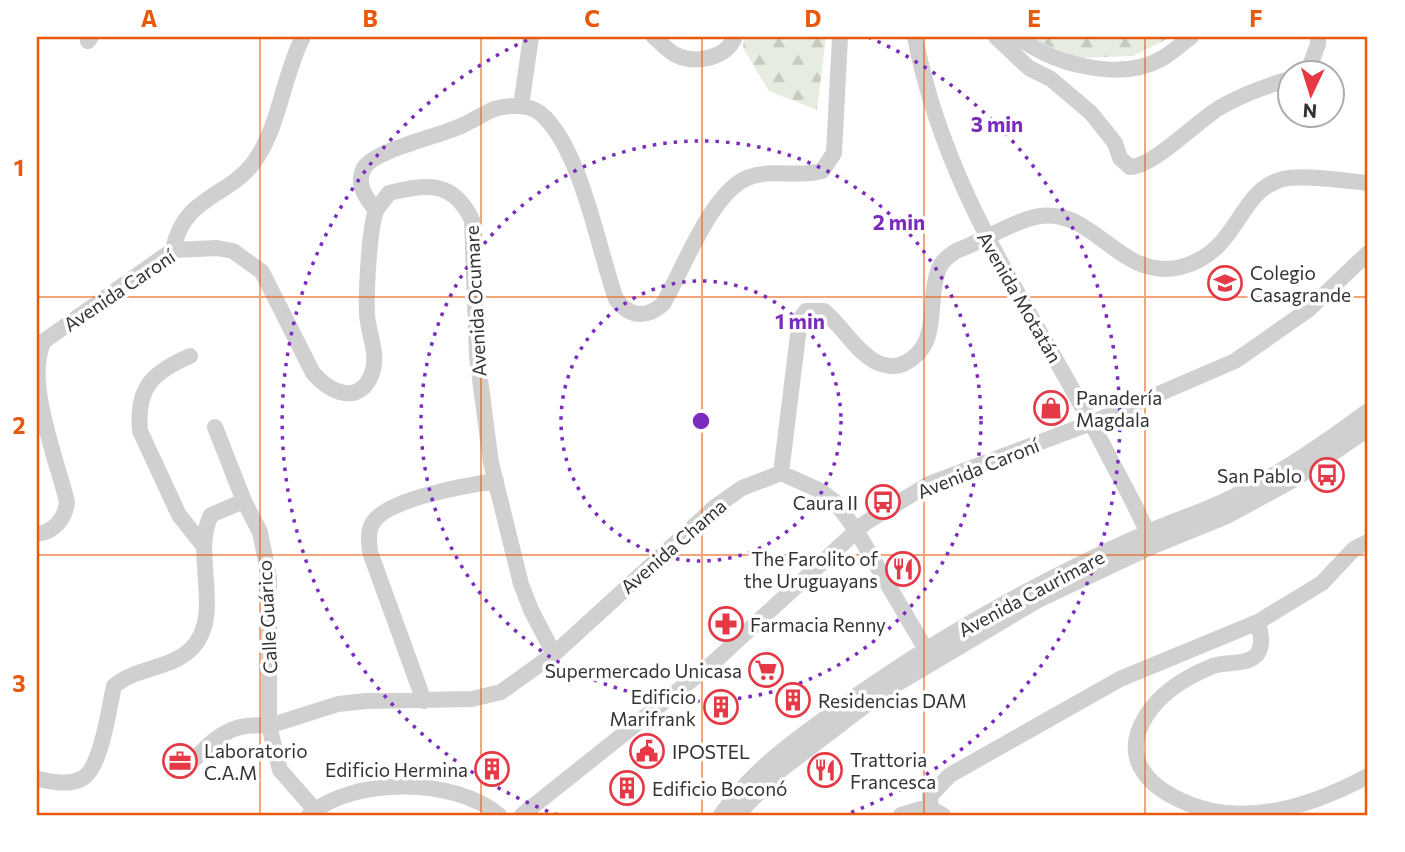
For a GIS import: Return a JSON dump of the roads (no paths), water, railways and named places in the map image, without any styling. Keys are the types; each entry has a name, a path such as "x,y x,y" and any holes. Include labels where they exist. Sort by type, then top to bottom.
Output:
{"street":[{"path":"173,250 177,231 199,205 253,163 303,37"},
{"path":"521,106 531,37"},
{"path":"654,37 674,54 697,61 718,54 732,43 735,37"},
{"path":"376,211 361,188 365,166 380,156 459,127 495,109 521,106 539,112 566,147 616,299 624,310 640,315 654,312 663,304 701,232 728,191 746,179 765,173 806,176 822,171 834,153 840,37"},
{"name":"Avenida Motatán","path":"915,37 946,149 986,239 1091,423 1150,539"},
{"path":"996,37 1029,68 1051,79 1091,113 1115,143 1120,158 1130,167 1141,167 1150,162 1188,128 1222,107 1276,85"},
{"path":"1017,37 1068,62 1116,68 1138,67 1160,60 1191,37"},
{"path":"1314,60 1318,37"},
{"path":"930,656 856,530 835,502 821,491 781,474 800,319 806,312 824,311 875,362 888,366 901,365 925,346 931,325 938,270 945,259 1040,216 1074,221 1134,263 1160,270 1181,267 1218,248 1229,237 1255,195 1270,183 1286,178 1368,183"},
{"name":"Avenida Ocumare","path":"376,211 389,193 422,186 453,193 465,205 472,220 477,356 485,430 521,584 554,654"},
{"name":"Avenida Caroní","path":"37,534 55,528 66,514 67,502 45,419 37,375 44,341 173,250 217,248 233,251 262,272 313,373 324,386 337,394 352,392 362,388 373,371 373,345 367,314 376,211"},
{"name":"Avenida Caroní","path":"522,815 714,662 856,530 929,484 1177,388 1253,351 1308,310 1368,253"},
{"path":"190,356 155,374 145,388 139,419 140,431 179,515 202,544"},
{"name":"Avenida Caurimare","path":"737,815 782,769 830,731 930,656 1032,589 1150,539 1221,503 1287,467 1368,411"},
{"name":"Calle Guárico","path":"215,427 244,501 260,532 269,577 269,726"},
{"name":"Avenida Caurimare","path":"1150,539 1227,516 1295,479 1368,429"},
{"name":"Avenida Chama","path":"186,768 228,730 248,724 269,726 338,704 472,699 501,692 554,654 715,507 742,488 781,474"},
{"path":"424,701 370,552 368,536 372,522 387,508 471,484 496,481"},
{"path":"37,779 67,783 83,779 94,768 114,686 124,678 179,658 192,649 204,619 208,587 202,544 204,531 211,515 244,501"},
{"path":"901,815 934,813 930,796 950,775 1120,679 1258,622 1322,583 1354,549 1368,542"},
{"path":"1258,622 1262,639 1259,652 1251,660 1215,666 1178,684 1146,715 1136,739 1134,752 1145,776 1156,786 1198,809 1234,814 1313,803 1368,776"},
{"name":"Avenida Caurimare","path":"721,815 733,797 774,759 876,681 930,656"},
{"path":"269,726 280,770 312,813 367,790 418,787 465,796 499,815"}],"place":[{"name":"Colegio Casagrande","path":"1225,283"},
{"name":"Panadería Magdala","path":"1051,408"},
{"name":"San Pablo","path":"1327,475"},
{"name":"Caura II","path":"883,502"},
{"name":"The Farolito of the Uruguayans","path":"903,569"},
{"name":"Farmacia Renny","path":"726,624"},
{"name":"Supermercado Unicasa","path":"766,670"},
{"name":"Residencias DAM","path":"793,700"},
{"name":"Edificio Marifrank","path":"721,707"},
{"name":"IPOSTEL","path":"647,751"},
{"name":"Laboratorio C.A.M","path":"180,761"},
{"name":"Edificio Hermina","path":"492,769"},
{"name":"Trattoria Francesca","path":"825,770"},
{"name":"Edificio Boconó","path":"627,788"}]}
